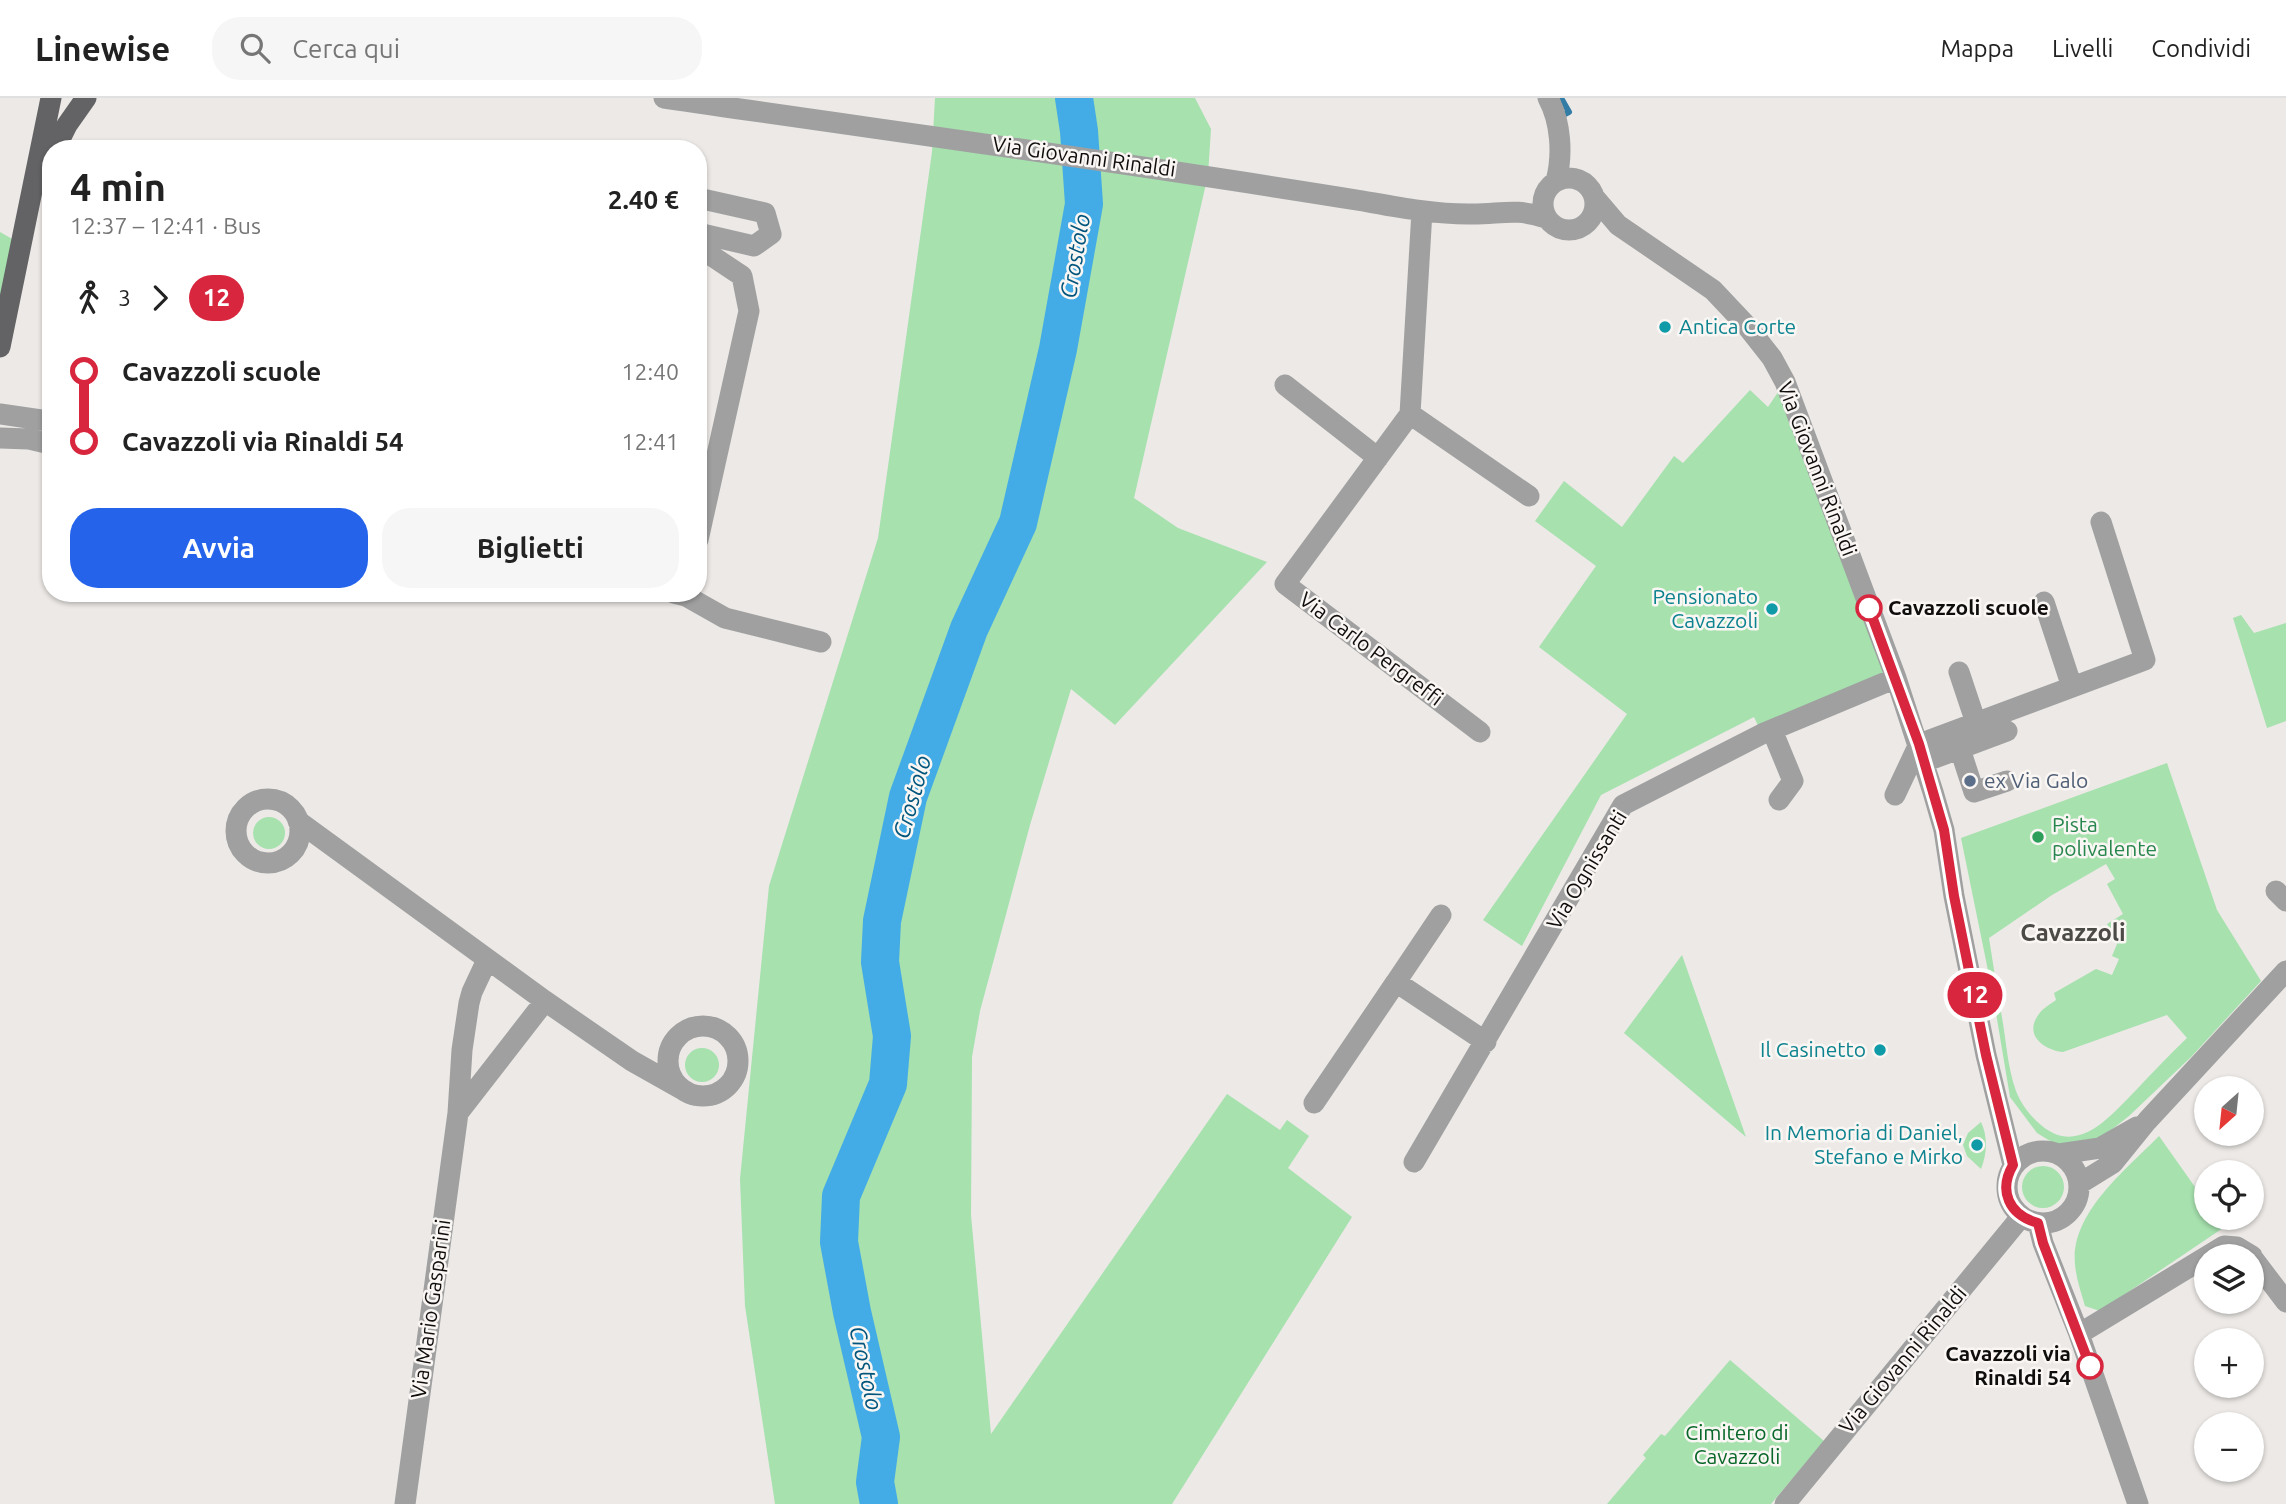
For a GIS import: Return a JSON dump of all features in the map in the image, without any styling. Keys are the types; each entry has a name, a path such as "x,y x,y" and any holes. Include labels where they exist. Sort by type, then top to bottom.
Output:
{"main road":[{"path":"43,140 51,98"},
{"path":"60,140 86,98"},
{"path":"0,347 42,143"},
{"path":"32,192 42,173"}],"street":[{"name":"Via Giovanni Rinaldi","path":"664,98 1154,167 1423,211 1469,214 1504,211"},
{"path":"1548,98 1554,109 1561,156 1553,184 1545,193 1543,202 1546,218 1551,224 1566,231 1581,228 1612,233 1644,244"},
{"path":"1561,156 1618,225 1644,244"},
{"path":"1504,211 1528,204 1553,184 1566,178 1589,190"},
{"path":"1581,228 1593,215 1589,190"},
{"path":"707,200 765,213 771,234 754,246 707,235"},
{"path":"1423,211 1410,414 1529,496"},
{"path":"1504,211 1528,212 1546,218"},
{"name":"Via Giovanni Rinaldi","path":"1644,244 1681,266 1713,290 1772,358 1785,382 1896,678 1944,830 1954,896 2013,1165 2008,1174 2007,1193 2010,1203 2030,1220 2053,1267 2138,1504"},
{"path":"707,253 742,276 749,311 707,500"},
{"path":"1285,385 1378,458"},
{"path":"0,414 42,420"},
{"name":"Via Carlo Pergreffi","path":"1410,414 1285,583 1480,732"},
{"path":"0,438 42,438"},
{"path":"1895,795 1921,753 1976,723 2146,660 2101,522"},
{"path":"696,602 725,618 821,642"},
{"path":"2044,602 2072,687"},
{"path":"1959,672 1976,723"},
{"name":"Via Ognissanti","path":"1414,1163 1623,805 1772,730 1896,678"},
{"path":"1772,730 1793,780 1779,800"},
{"path":"1921,753 1959,749 2007,731"},
{"path":"1959,749 1974,792 2007,781"},
{"path":"299,821 300,838 297,846 281,861 260,862 250,858 237,840 236,829 245,809 264,800 285,804 299,821 332,847 487,960 632,1060 687,1092 710,1096 730,1084 736,1074 736,1050 731,1040 722,1032 700,1026 688,1029 678,1036 671,1046 668,1056 672,1077 678,1086 687,1092"},
{"path":"297,846 332,847"},
{"path":"1314,1103 1441,915"},
{"name":"Via Mario Gasparini","path":"404,1504 458,1113 462,1050 469,1003 487,960"},
{"path":"2079,1184 2113,1163 2147,1121 2286,971"},
{"path":"1396,982 1486,1042"},
{"name":"Via Mario Gasparini","path":"458,1113 545,1001"},
{"path":"632,1060 654,1057 671,1046"},
{"name":"Via Giovanni Rinaldi","path":"1998,1104 2035,1151"},
{"path":"2013,1165 2035,1151 2059,1154 2100,1147 2147,1121"},
{"path":"2030,1220 2056,1222 2073,1209 2078,1197 2076,1172 2059,1154"},
{"path":"2053,1267 2064,1217"},
{"name":"Via Giovanni Rinaldi","path":"1785,1504 2030,1220"},
{"path":"2079,1334 2194,1264"},
{"path":"2264,1273 2286,1302"}],"green space":[{"path":"935,98 1195,98 1211,129 1208,175 1134,498 1178,528 1267,562 1115,725 1071,689 1030,825 980,1011 972,1057 971,1215 991,1434 1227,1094 1280,1130 1287,1120 1309,1136 1288,1168 1352,1217 1172,1504 775,1504 745,1306 740,1179 769,886 878,538 932,152"},
{"path":"0,232 14,240 0,305"},
{"path":"1785,382 1896,678 1762,734 1754,717 1601,795 1522,946 1483,920 1627,714 1539,647 1596,566 1535,521 1564,481 1622,527 1674,456 1683,463 1750,390 1768,407"},
{"path":"2241,615 2254,633 2286,623 2286,721 2267,728 2233,618"},
{"path":"2167,763 2217,910 2261,981 2191,1057 2129,1116 2101,1138 2060,1147 2037,1133 2010,1097 1996,1013 2001,1012 2011,1072 2020,1101 2041,1125 2055,1134 2069,1137 2094,1128 2118,1109 2187,1038 2167,1015 2063,1052 2043,1045 2033,1029 2039,1014 2056,1000 2054,993 2096,969 2112,975 2119,959 2112,956 2117,944 2107,924 2123,914 2107,884 2115,879 2106,864 2052,895 1989,938 1997,989 1992,990 1961,838"},
{"path":"269,817 281,821 285,833 281,845 269,849 257,845 253,833 257,821"},
{"path":"1682,955 1746,1137 1624,1033"},
{"path":"702,1048 714,1053 719,1065 714,1077 702,1082 690,1077 685,1065 690,1053"},
{"name":"In Memoria di Daniel, Stefano e Mirko","path":"1981,1122 1986,1145 1981,1169 1967,1156 1963,1145 1968,1133"},
{"path":"2159,1136 2194,1186 2194,1230 2220,1230 2199,1244 2194,1244 2194,1248 2100,1311 2085,1306 2075,1264 2076,1245 2091,1210 2117,1178"},
{"path":"2043,1166 2058,1172 2064,1187 2058,1202 2043,1208 2028,1202 2022,1187 2028,1172"},
{"name":"Cimitero di Cavazzoli","path":"1730,1360 1824,1441 1771,1504 1607,1504 1646,1458 1643,1455 1661,1434 1665,1436"}],"waterway":[{"name":"Crostolo","path":"879,1504 875,1482 881,1437 839,1242 841,1196 888,1084 892,1036 880,962 882,921 908,797 969,629 1018,523 1058,349 1084,204 1074,98"},
{"path":"1561,98 1569,112 1565,114"}],"bus line":[{"name":"12","path":"1869,608 1919,744 1944,830 1954,896 1986,1055 2013,1165 2006,1183 2007,1193 2010,1203 2021,1217 2038,1223 2043,1243 2090,1366"}],"place":[{"name":"Antica Corte","path":"1665,327"},
{"name":"Cavazzoli scuole","path":"1869,608"},
{"name":"Pensionato Cavazzoli","path":"1772,609"},
{"name":"ex Via Galo","path":"1970,781"},
{"name":"Pista polivalente","path":"2038,837"},
{"name":"Il Casinetto","path":"1880,1050"},
{"name":"In Memoria di Daniel, Stefano e Mirko","path":"1977,1145"},
{"name":"Cavazzoli via Rinaldi 54","path":"2090,1366"}],"district":[{"name":"Cavazzoli","path":"2073,933"}]}
